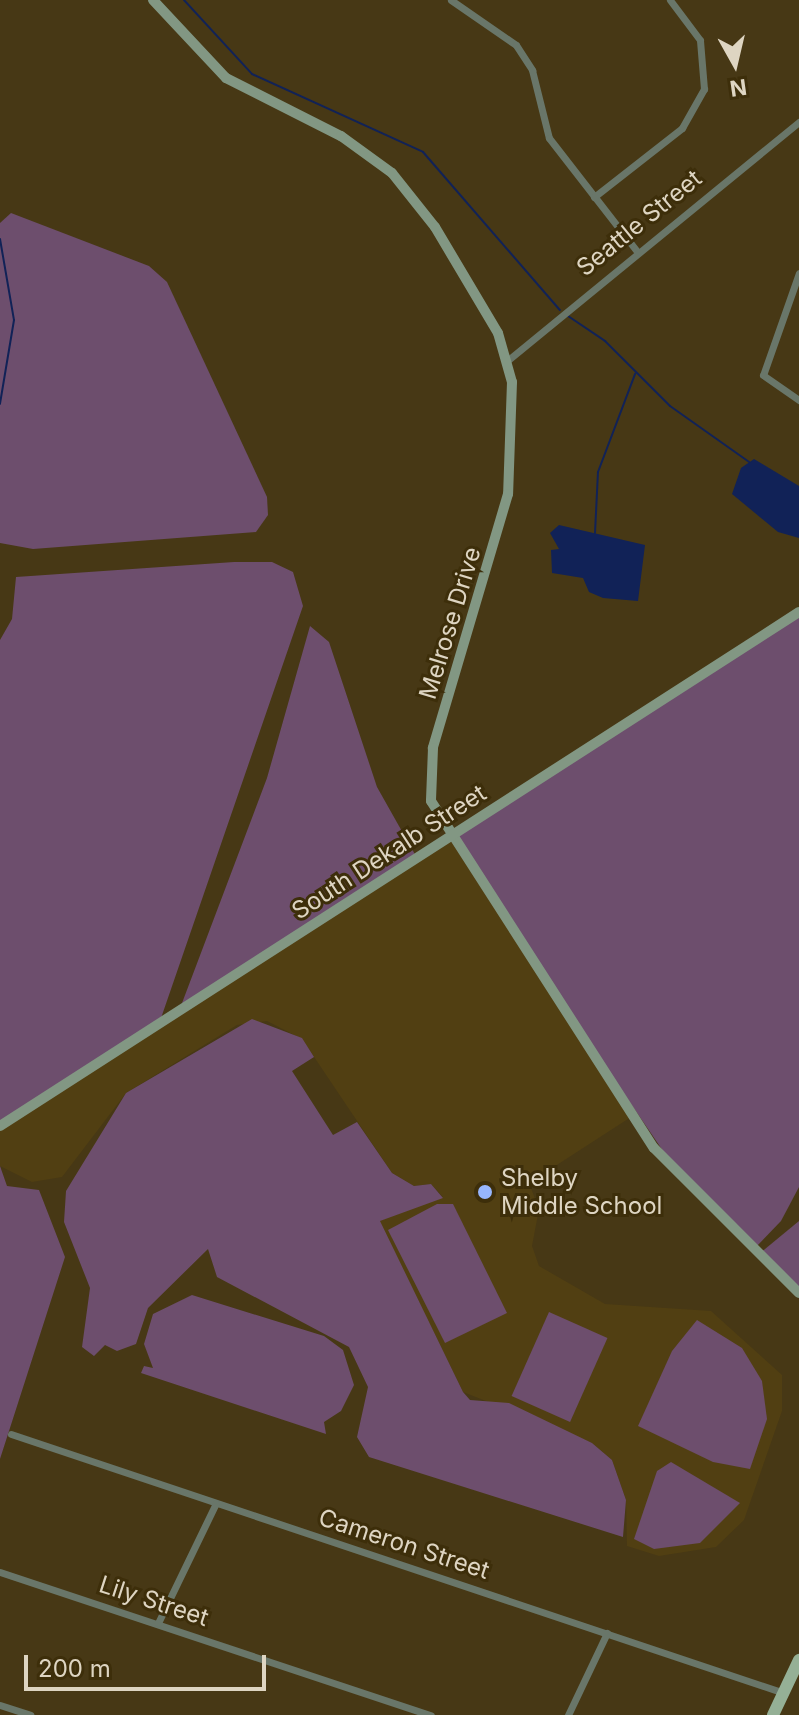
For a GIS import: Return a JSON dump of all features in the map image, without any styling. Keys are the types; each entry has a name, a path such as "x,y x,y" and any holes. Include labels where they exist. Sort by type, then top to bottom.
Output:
{"main road":[{"path":"773,1715 799,1660"}],"street":[{"name":"Melrose Drive","path":"153,0 226,78 341,136 392,173 483,304 508,360 508,494 431,758 431,801 449,838 654,1148 799,1293"},
{"path":"452,0 516,45 532,70 549,138 636,250"},
{"path":"594,197 682,128 704,89 700,40 670,0"},
{"name":"Seattle Street","path":"508,360 636,250 799,122"},
{"path":"799,273 763,375 799,400"},
{"name":"South Dekalb Street","path":"0,1126 799,612"},
{"name":"Cameron Street","path":"11,1434 784,1693"},
{"path":"158,1623 216,1503"},
{"name":"Lily Street","path":"0,1572 431,1715"},
{"path":"568,1715 607,1633"},
{"path":"0,1705 30,1715"}],"shaded area":[{"path":"11,213 149,266 167,282 267,497 268,515 256,532 33,549 0,543 0,223"},
{"path":"272,562 293,572 303,606 159,1024 0,1126 0,640 12,619 16,577"},
{"path":"799,612 799,1187 781,1221 754,1249 685,1183 449,838"},
{"path":"310,626 329,642 377,787 417,858 179,1011 267,778"},
{"name":"Shelby Middle School","path":"449,838 631,1117 529,1183 539,1209 532,1246 539,1266 605,1304 711,1311 782,1375 782,1411 744,1520 716,1547 659,1556 627,1546 626,1500 612,1460 592,1443 463,1392 379,1221 443,1197 431,1184 414,1186 392,1173 302,1039 267,1021 237,1025 126,1093 62,1177 32,1182 0,1166 0,1126"},
{"path":"252,1019 302,1038 314,1057 292,1071 333,1135 357,1122 392,1173 414,1186 431,1184 443,1198 380,1221 463,1392 470,1400 509,1403 592,1443 612,1460 626,1500 623,1537 369,1457 357,1437 368,1387 349,1347 217,1277 208,1249 148,1308 136,1344 117,1351 105,1345 94,1356 82,1347 90,1288 64,1222 66,1191 126,1093"},
{"path":"0,1166 7,1186 39,1190 65,1257 0,1459"},
{"path":"437,1204 453,1204 507,1313 445,1343 388,1230"},
{"path":"799,1221 799,1293 759,1254"},
{"path":"192,1295 324,1336 343,1350 354,1385 341,1411 324,1422 326,1434 141,1373 144,1366 153,1368 144,1344 153,1314"},
{"path":"549,1312 607,1338 570,1422 512,1396"},
{"path":"697,1320 742,1348 762,1381 767,1419 750,1469 713,1462 638,1426 672,1351"},
{"path":"671,1462 740,1503 700,1543 654,1549 634,1539 657,1471"}],"water":[{"path":"754,459 799,486 799,538 778,532 732,494 741,468"},
{"path":"559,525 645,545 638,601 603,598 589,592 583,578 552,573 551,550 559,549 550,533"}],"waterway":[{"path":"184,0 252,74 423,152 560,310"},
{"path":"0,239 14,320 0,404"},
{"path":"568,316 605,341 670,406 749,462"},
{"path":"595,533 598,472 635,374"}],"place":[{"name":"Shelby Middle School","path":"485,1192"}]}
